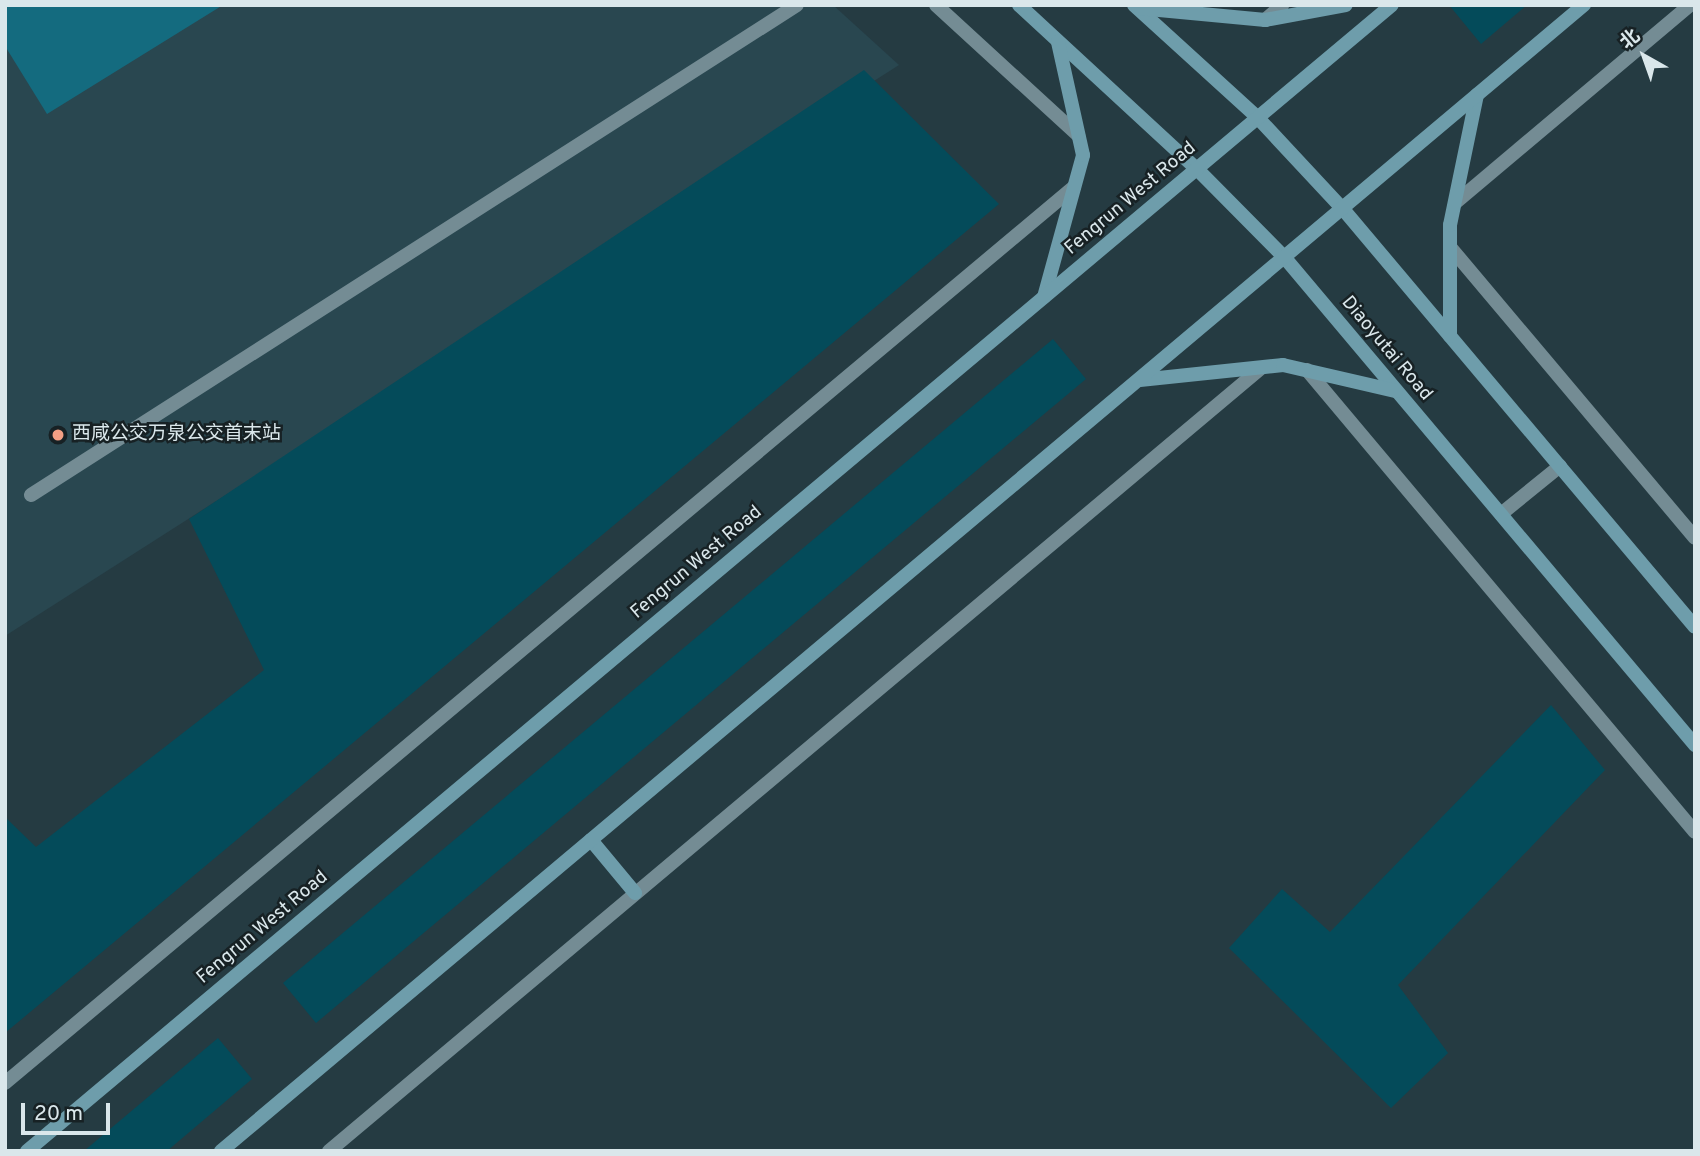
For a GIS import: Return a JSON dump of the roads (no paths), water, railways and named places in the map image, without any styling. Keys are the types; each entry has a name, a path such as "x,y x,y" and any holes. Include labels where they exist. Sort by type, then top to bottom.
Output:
{"main road":[{"name":"Diaoyutai Road","path":"1018,5 1197,169 1285,258 1695,745"},
{"path":"1136,7 1265,20 1346,5"},
{"name":"Fengrun West Road","path":"27,1151 1392,5"},
{"path":"221,1151 1584,5"},
{"path":"1136,7 1258,118 1343,209 1695,627"},
{"path":"1045,297 1083,155 1058,42"},
{"path":"1450,336 1450,247 1455,203 1477,95"},
{"path":"1139,380 1283,365 1396,391"},
{"path":"591,840 635,893"}],"street":[{"path":"31,495 797,5"},
{"path":"936,5 1078,135"},
{"path":"1216,5 1228,16"},
{"path":"1265,20 1282,5"},
{"path":"1455,203 1690,5"},
{"path":"5,1083 1074,187"},
{"path":"1450,247 1695,538"},
{"path":"328,1151 1261,368"},
{"path":"1307,370 1695,832"},
{"path":"1500,514 1560,466"}],"place":[{"name":"西咸公交万泉公交首末站","path":"58,435"}]}
